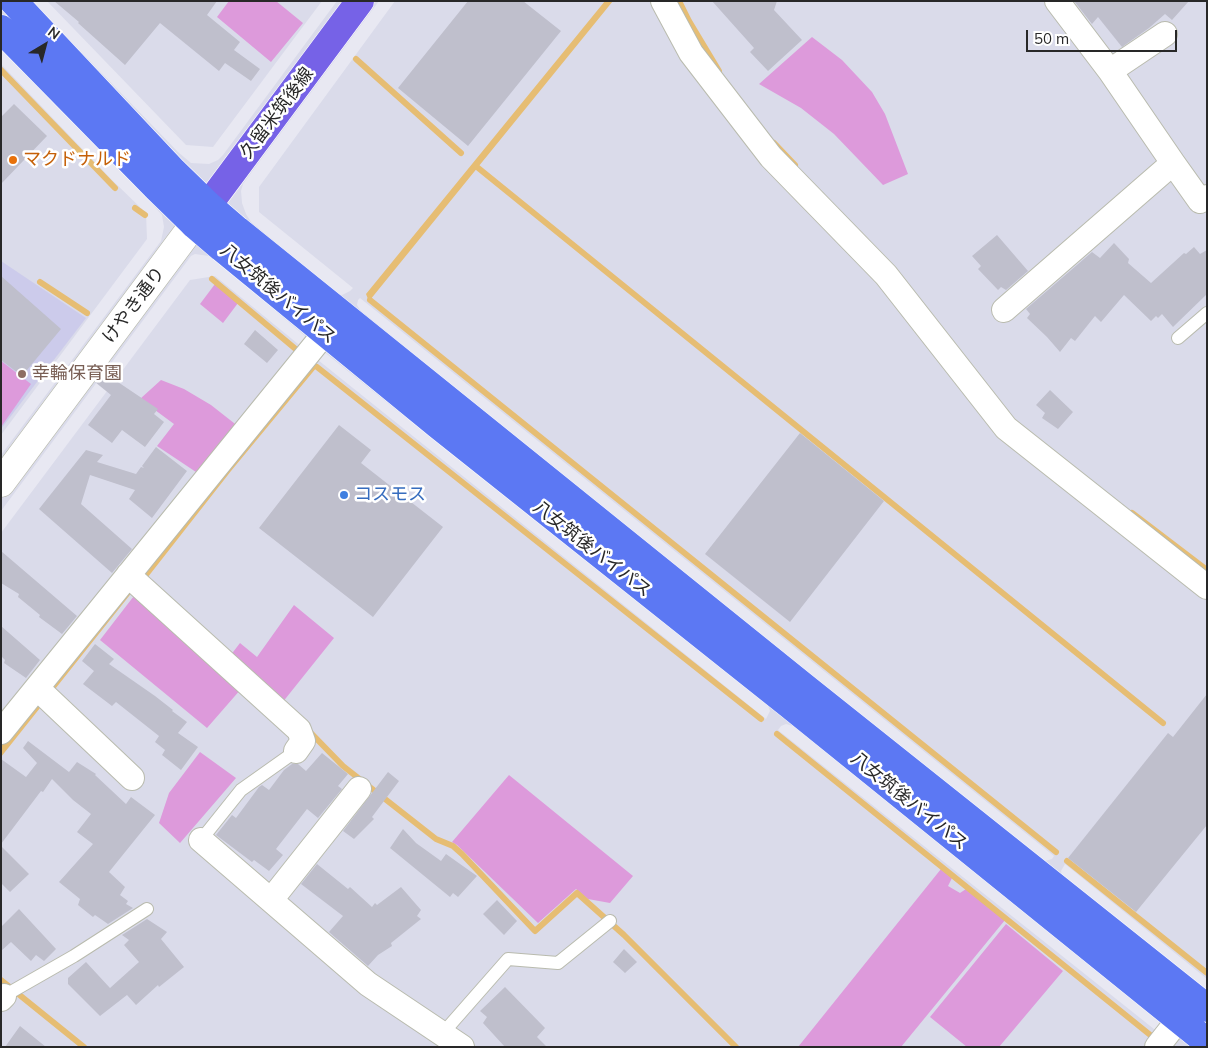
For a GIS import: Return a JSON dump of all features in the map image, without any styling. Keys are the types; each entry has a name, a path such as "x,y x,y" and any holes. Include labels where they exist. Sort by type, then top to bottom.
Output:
{"highway":[{"name":"八女筑後バイパス","path":"13,1 173,171 201,214"},
{"name":"八女筑後バイパス","path":"1,29 157,188 201,214 237,230 333,323 812,693 1193,1009 1207,1042"}],"main road":[{"name":"久留米筑後線","path":"201,214 360,1"}],"street":[{"path":"663,1 691,53 771,157 886,274 1006,428 1207,587"},
{"path":"1057,1 1110,71 1173,163 1205,203"},
{"path":"1110,71 1165,34"},
{"path":"1004,310 1173,163"},
{"name":"けやき通り","path":"1,483 201,214"},
{"path":"1,732 42,692 134,580 333,323"},
{"path":"134,580 299,730 303,741 296,751"},
{"path":"42,692 132,778"},
{"path":"271,900 359,790"},
{"path":"201,840 368,984 452,1040"},
{"path":"1158,1047 1193,1009"}],"lane":[{"path":"1178,338 1207,313"},
{"path":"201,840 241,790 296,751"},
{"path":"3,997 74,956 147,909"},
{"path":"452,1040 508,958 558,963 610,921"}],"shaded area":[{"path":"32,1 47,1 186,145 213,147 322,1 337,1 223,155 218,160 209,164 191,163 178,152"},
{"path":"229,1 276,1 303,23 271,62 217,17"},
{"path":"379,1 395,1 259,187 259,212 353,288 342,295 338,294 251,222 242,203 241,191 248,177"},
{"path":"605,1 613,1 370,300 368,299 366,294"},
{"path":"812,37 842,60 872,92 885,114 908,174 883,185 834,134 801,108 759,84"},
{"path":"1,48 141,191 162,215 164,227 161,241 1,455 1,435 147,239 146,213 1,64"},
{"path":"195,254 209,256 224,267 305,336 306,341 303,348 215,276 190,280 1,533 1,511 191,256"},
{"name":"幸輪保育園","path":"1,261 86,318 1,429"},
{"path":"215,284 238,303 223,323 200,304"},
{"path":"360,298 1054,856 1052,859 1045,861 1040,859 708,595 360,310 357,305"},
{"path":"323,351 767,703 770,711 766,719 313,356"},
{"path":"310,360 317,367 231,471 144,582 133,591 1,757 1,743"},
{"path":"1,361 31,384 1,427"},
{"path":"161,380 184,389 211,405 239,427 199,474 157,446 174,424 140,399"},
{"path":"137,592 241,689 207,728 100,640"},
{"path":"294,605 334,638 282,703 230,656 240,643 257,657"},
{"path":"786,724 793,726 1160,1019 1159,1033 778,730"},
{"path":"200,752 236,778 180,843 159,823 169,793"},
{"path":"509,775 633,876 610,903 588,899 576,889 538,923 452,842"},
{"path":"1065,864 1207,979 1207,995 1062,875 1061,871"},
{"path":"941,869 952,878 948,886 960,893 966,889 1005,920 901,1047 798,1047"},
{"path":"1006,924 1063,971 999,1047 967,1047 930,1017"}],"building":[{"path":"54,1 217,1 207,15 240,42 234,50 260,69 251,81 225,63 219,71 160,23 125,65"},
{"path":"468,1 523,1 561,31 468,146 398,88"},
{"path":"712,1 777,1 774,10 802,40 768,71 750,52 754,48"},
{"path":"1074,1 1189,1 1172,20 1165,14 1122,47 1098,17 1092,24"},
{"name":"マクドナルド","path":"14,104 47,136 1,184 1,117"},
{"path":"997,235 1028,271 1006,290 1001,287 998,290 978,269 981,266 972,256"},
{"path":"1114,243 1129,259 1128,263 1151,283 1184,253 1186,254 1194,247 1200,254 1207,250 1207,294 1173,327 1162,314 1158,318 1156,316 1151,321 1124,295 1101,322 1095,316 1075,341 1071,338 1060,352 1027,318 1030,314 1026,309 1092,252 1100,258"},
{"path":"1,276 61,329 22,376 1,360"},
{"path":"255,330 278,350 267,363 244,344"},
{"path":"103,372 158,409 154,414 164,422 145,447 122,430 112,443 88,425 111,395 95,382"},
{"path":"1050,390 1073,412 1058,429 1042,418 1045,413 1036,405"},
{"name":"コスモス","path":"339,425 371,450 361,463 443,527 373,617 259,528"},
{"path":"800,433 884,501 790,622 705,554"},
{"path":"156,447 187,471 152,518 129,499 135,490 90,475 81,504 132,549 112,573 39,509 86,450 103,455 97,462 136,474 141,467 144,468 142,466"},
{"path":"1,551 77,616 62,634 39,617 40,615 18,597 19,594 1,583"},
{"path":"1,626 40,660 26,678 4,663 5,660 1,656"},
{"path":"95,644 114,659 109,664 155,696 187,722 178,733 198,747 181,770 162,755 165,750 155,742 159,736 116,702 112,706 83,684 94,671 82,661"},
{"path":"1207,694 1207,825 1136,912 1068,858 1168,733 1173,737"},
{"path":"28,741 69,772 77,762 96,774 126,804 131,797 155,815 109,872 125,887 120,895 128,901 126,904 133,908 108,924 95,915 93,917 78,905 80,899 59,882 93,844 77,832 91,814 73,800 52,779 1,844 1,759 26,777 37,763 23,748"},
{"path":"322,753 348,774 338,786 342,789 318,818 307,809 276,849 283,855 269,871 254,860 252,862 216,835 232,815 236,818 259,787 262,785 269,790 284,770 292,764 298,764 306,771"},
{"path":"388,772 399,781 372,817 374,819 354,839 343,831"},
{"path":"403,829 416,843 441,861 446,854 477,876 458,897 453,893 450,897 390,848"},
{"path":"1,846 29,874 10,892 1,883"},
{"path":"317,864 348,889 350,887 372,907 375,903 377,905 401,887 421,910 417,916 421,919 391,943 392,946 378,955 368,966 329,932 343,916 301,884"},
{"path":"497,900 517,921 504,935 483,914"},
{"path":"19,909 56,949 44,961 36,955 31,961 11,942 1,951 1,927"},
{"path":"147,919 167,932 161,939 184,967 159,987 158,985 136,1005 127,995 100,1016 68,984 68,978 86,962 110,988 139,962 124,945 129,940 122,935"},
{"path":"624,949 637,962 625,973 613,962"},
{"path":"505,987 545,1028 537,1037 547,1047 505,1047 483,1023 487,1017 480,1011"},
{"path":"20,1026 46,1047 5,1047"}],"waterway":[{"path":"679,1 719,71"},
{"path":"356,59 461,153"},
{"path":"1,70 115,188"},
{"path":"774,143 795,165"},
{"path":"477,167 1163,723"},
{"path":"135,208 145,215"},
{"path":"212,279 298,351"},
{"path":"40,282 87,313"},
{"path":"370,300 1056,852"},
{"path":"317,367 761,719"},
{"path":"1132,513 1207,570"},
{"path":"308,730 343,766 436,839 453,846 535,931 577,893 624,935 736,1047"},
{"path":"777,734 1154,1038"},
{"path":"1067,861 1207,973"},
{"path":"1,980 84,1047"}],"place":[{"name":"マクドナルド","path":"13,160"},
{"name":"幸輪保育園","path":"22,374"},
{"name":"コスモス","path":"344,495"}]}
